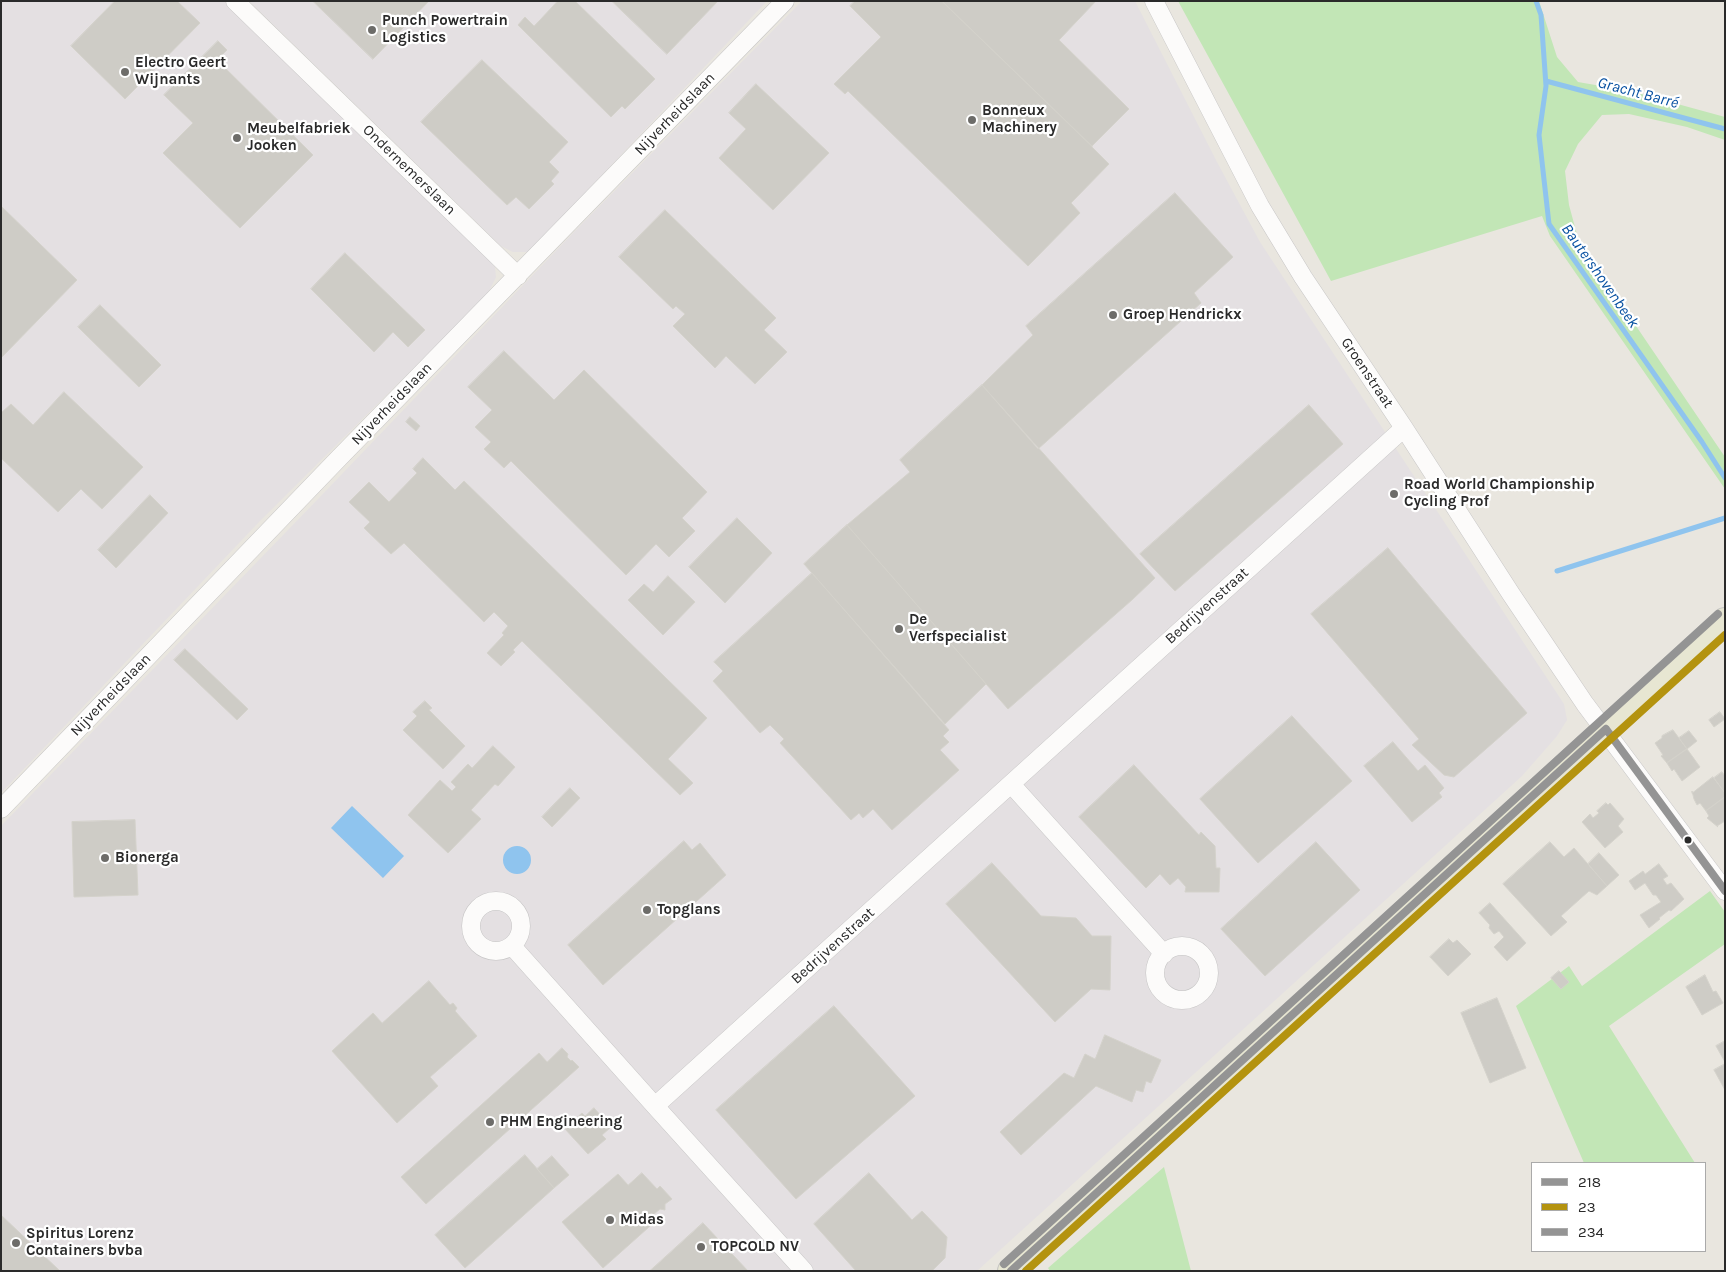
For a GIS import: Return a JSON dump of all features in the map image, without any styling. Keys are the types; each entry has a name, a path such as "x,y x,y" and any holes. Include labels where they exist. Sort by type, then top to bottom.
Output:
{"main road":[{"path":"1011,1271 1598,719 1725,621"}],"street":[{"name":"Ondernemerslaan","path":"236,1 518,276"},
{"name":"Nijverheidslaan","path":"1,809 339,458 785,1"},
{"name":"Groenstraat","path":"1154,1 1260,206 1303,277 1404,428 1511,594 1598,719 1725,891"},
{"name":"Bedrijvenstraat","path":"655,1106 1404,428"},
{"path":"1011,784 1164,954"},
{"path":"512,946 804,1271"}],"shaded area":[{"path":"1,1 224,1 483,251 495,267 496,277 487,295 260,521 1,793"},
{"path":"249,1 767,1 529,252 513,252 501,246"},
{"path":"802,1 1135,1 1260,242 1564,704 1567,720 1557,736 1522,776 977,1271 1,1271 1,826 575,231"}],"green space":[{"path":"1178,1 1539,1 1557,57 1578,82 1630,91 1725,117 1725,140 1687,127 1629,114 1602,115 1578,144 1565,171 1569,205 1579,242 1725,457 1725,489 1550,236 1542,216 1331,281"},
{"path":"1710,891 1725,912 1725,944 1609,1026 1694,1162 1584,1162 1516,1006 1569,966 1582,986"},
{"path":"1164,1167 1191,1271 1050,1271 1048,1268"}],"water":[{"path":"352,806 404,856 383,878 331,828"},
{"path":"517,846 527,850 531,860 527,870 517,874 507,870 503,860 507,850"}],"building":[{"name":"Electro Geert Wijnants","path":"115,1 177,1 200,23 125,99 71,46"},
{"name":"Punch Powertrain Logistics","path":"313,1 429,1 373,59"},
{"path":"558,1 575,1 655,79 625,109 622,106 611,117 518,25 525,17 534,26"},
{"path":"612,1 718,1 667,54"},
{"name":"Bonneux Machinery","path":"855,1 942,1 1109,164 1071,203 1080,213 1028,266 848,91 845,94 834,84 881,37 850,6"},
{"path":"942,1 1096,1 1059,40 1129,109 1092,146"},
{"name":"Meubelfabriek Jooken","path":"218,41 227,50 217,60 313,155 240,228 163,153 193,123 164,95"},
{"path":"482,60 568,142 549,162 559,172 551,181 554,184 529,209 516,197 507,205 421,122"},
{"path":"756,84 829,153 773,210 719,158 746,129 729,113"},
{"name":"Groep Hendrickx","path":"1175,193 1233,257 1194,293 1201,303 1038,449 982,385 1033,335 1026,326"},
{"path":"1,206 77,280 1,358"},
{"path":"665,210 776,318 764,330 787,352 755,384 726,356 715,368 673,326 685,314 676,306 673,309 619,257"},
{"path":"345,253 425,330 408,347 393,332 374,352 311,289"},
{"path":"100,305 161,365 139,387 78,327"},
{"path":"504,351 554,400 584,370 707,492 682,518 695,531 669,557 656,544 626,575 511,461 504,468 484,449 491,442 475,427 492,410 468,387"},
{"path":"982,385 1155,578 1008,709 847,525 910,472 900,460"},
{"path":"64,392 143,467 102,509 81,489 58,512 1,458 1,413 11,404 33,425"},
{"path":"1309,405 1343,444 1175,591 1140,554"},
{"path":"410,417 420,426 416,431 406,422"},
{"path":"423,458 455,490 464,481 707,718 668,759 693,783 680,795 522,641 513,650 515,652 501,666 487,653 504,635 502,633 508,626 494,612 484,622 404,543 391,554 364,528 370,522 349,502 369,482 389,502 417,473 413,469"},
{"path":"150,495 168,513 116,568 98,550"},
{"path":"737,518 772,553 725,603 689,567"},
{"name":"De Verfspecialist","path":"847,525 986,684 945,724 804,564"},
{"path":"1388,548 1527,713 1454,777 1444,775 1412,745 1419,739 1311,614"},
{"path":"812,573 949,730 943,736 949,742 940,750 959,770 892,830 873,809 863,818 859,813 851,820 780,743 784,739 770,725 760,733 713,681 723,671 714,662"},
{"path":"668,576 695,602 663,635 628,600 644,584 653,592"},
{"path":"185,649 248,709 237,720 174,660"},
{"path":"425,701 432,708 429,710 465,746 443,769 403,730 417,716 413,712"},
{"path":"1720,712 1725,719 1714,727 1709,720"},
{"path":"1292,716 1352,781 1258,863 1200,799"},
{"path":"1673,730 1687,749 1667,763 1661,756 1663,755 1655,743 1662,736"},
{"path":"1689,731 1697,741 1687,749 1679,738"},
{"path":"1393,742 1418,771 1425,765 1444,788 1439,793 1442,797 1412,822 1364,766"},
{"path":"493,746 515,767 498,786 495,784 471,810 481,819 448,853 408,815 440,780 452,791 456,787 451,782 468,764 472,768"},
{"path":"1687,749 1700,767 1682,781 1674,769 1672,771 1667,763"},
{"path":"1134,765 1199,835 1201,832 1215,846 1216,868 1220,868 1219,892 1185,892 1186,887 1178,878 1170,885 1160,874 1146,888 1079,817"},
{"path":"1722,772 1725,776 1725,793 1714,778"},
{"path":"1713,777 1725,793 1725,797 1706,811 1700,803 1697,805 1692,793"},
{"path":"570,788 580,798 552,827 542,817"},
{"path":"1725,797 1725,821 1718,827 1707,818 1709,816 1706,811"},
{"path":"1606,803 1608,805 1610,803 1624,819 1618,826 1623,832 1605,848 1582,822 1590,814 1593,818 1599,813 1597,811"},
{"name":"Bionerga","path":"135,820 138,895 74,897 72,822"},
{"name":"Topglans","path":"684,841 692,850 700,843 726,875 603,985 568,945"},
{"path":"1316,842 1360,890 1265,976 1221,929"},
{"path":"1550,842 1564,857 1574,848 1607,886 1597,895 1589,891 1561,916 1567,922 1551,936 1503,884"},
{"path":"1599,853 1619,875 1607,886 1588,864"},
{"path":"992,863 1041,916 1076,918 1092,936 1111,936 1110,990 1091,989 1055,1022 946,904"},
{"path":"1659,864 1668,876 1663,879 1667,885 1671,883 1684,899 1649,928 1640,915 1661,902 1656,895 1653,895 1645,883 1635,890 1629,881 1643,871 1645,874"},
{"path":"1490,903 1526,943 1507,961 1494,947 1504,937 1499,931 1494,934 1489,928 1490,925 1479,913"},
{"path":"1449,939 1453,943 1457,940 1471,954 1448,976 1430,957"},
{"path":"1559,971 1569,982 1561,989 1551,978"},
{"path":"1705,975 1713,992 1716,991 1723,1003 1702,1015 1686,987"},
{"path":"429,981 450,1005 453,1003 457,1008 455,1011 477,1036 430,1077 438,1086 397,1123 332,1051 373,1013 382,1023"},
{"path":"1497,998 1526,1068 1490,1083 1461,1013"},
{"path":"834,1006 915,1096 796,1199 716,1110"},
{"path":"1105,1035 1161,1060 1151,1083 1146,1081 1143,1092 1136,1090 1132,1102 1096,1086 1021,1155 1000,1132 1064,1073 1074,1078 1085,1054 1095,1059"},
{"path":"1725,1041 1725,1062 1716,1046"},
{"name":"PHM Engineering","path":"562,1048 568,1054 567,1057 579,1067 426,1204 401,1177 539,1053 547,1062"},
{"path":"1725,1064 1725,1090 1714,1070"},
{"path":"594,1108 611,1127 602,1135 606,1139 588,1154 565,1129 582,1113 585,1116"},
{"path":"525,1155 554,1188 465,1268 435,1235"},
{"path":"552,1156 569,1175 554,1188 537,1169"},
{"name":"Midas","path":"642,1173 657,1189 660,1186 672,1199 665,1204 665,1210 660,1209 654,1214 658,1219 603,1268 562,1222 618,1174 628,1185"},
{"path":"869,1173 912,1220 922,1211 947,1237 945,1258 932,1271 856,1271 814,1224"},
{"name":"Spiritus Lorenz Containers bvba","path":"1,1215 60,1271 1,1271"},
{"name":"TOPCOLD NV","path":"703,1223 748,1271 650,1271"}],"waterway":[{"name":"Bautershovenbeek","path":"1536,1 1541,15 1546,86 1539,135 1549,224 1702,442 1725,478"},
{"name":"Gracht Barré","path":"1546,81 1725,129"},
{"name":"Bautershovenbeek","path":"1557,571 1725,518"}],"transit line":[{"name":"234","path":"1004,1264 1718,614"},
{"name":"23","path":"1026,1271 1725,635"},
{"name":"218","path":"1606,729 1725,891"},
{"name":"218","path":"1011,1271 1606,729"}],"place":[{"name":"Punch Powertrain Logistics","path":"372,30"},
{"name":"Electro Geert Wijnants","path":"125,72"},
{"name":"Bonneux Machinery","path":"972,120"},
{"name":"Meubelfabriek Jooken","path":"237,138"},
{"name":"Groep Hendrickx","path":"1113,315"},
{"name":"Road World Championship Cycling Prof","path":"1394,494"},
{"name":"De Verfspecialist","path":"899,629"},
{"name":"Bionerga","path":"105,858"},
{"name":"Topglans","path":"647,910"},
{"name":"PHM Engineering","path":"490,1122"},
{"name":"Midas","path":"610,1220"},
{"name":"Spiritus Lorenz Containers bvba","path":"16,1243"},
{"name":"TOPCOLD NV","path":"701,1247"}]}
